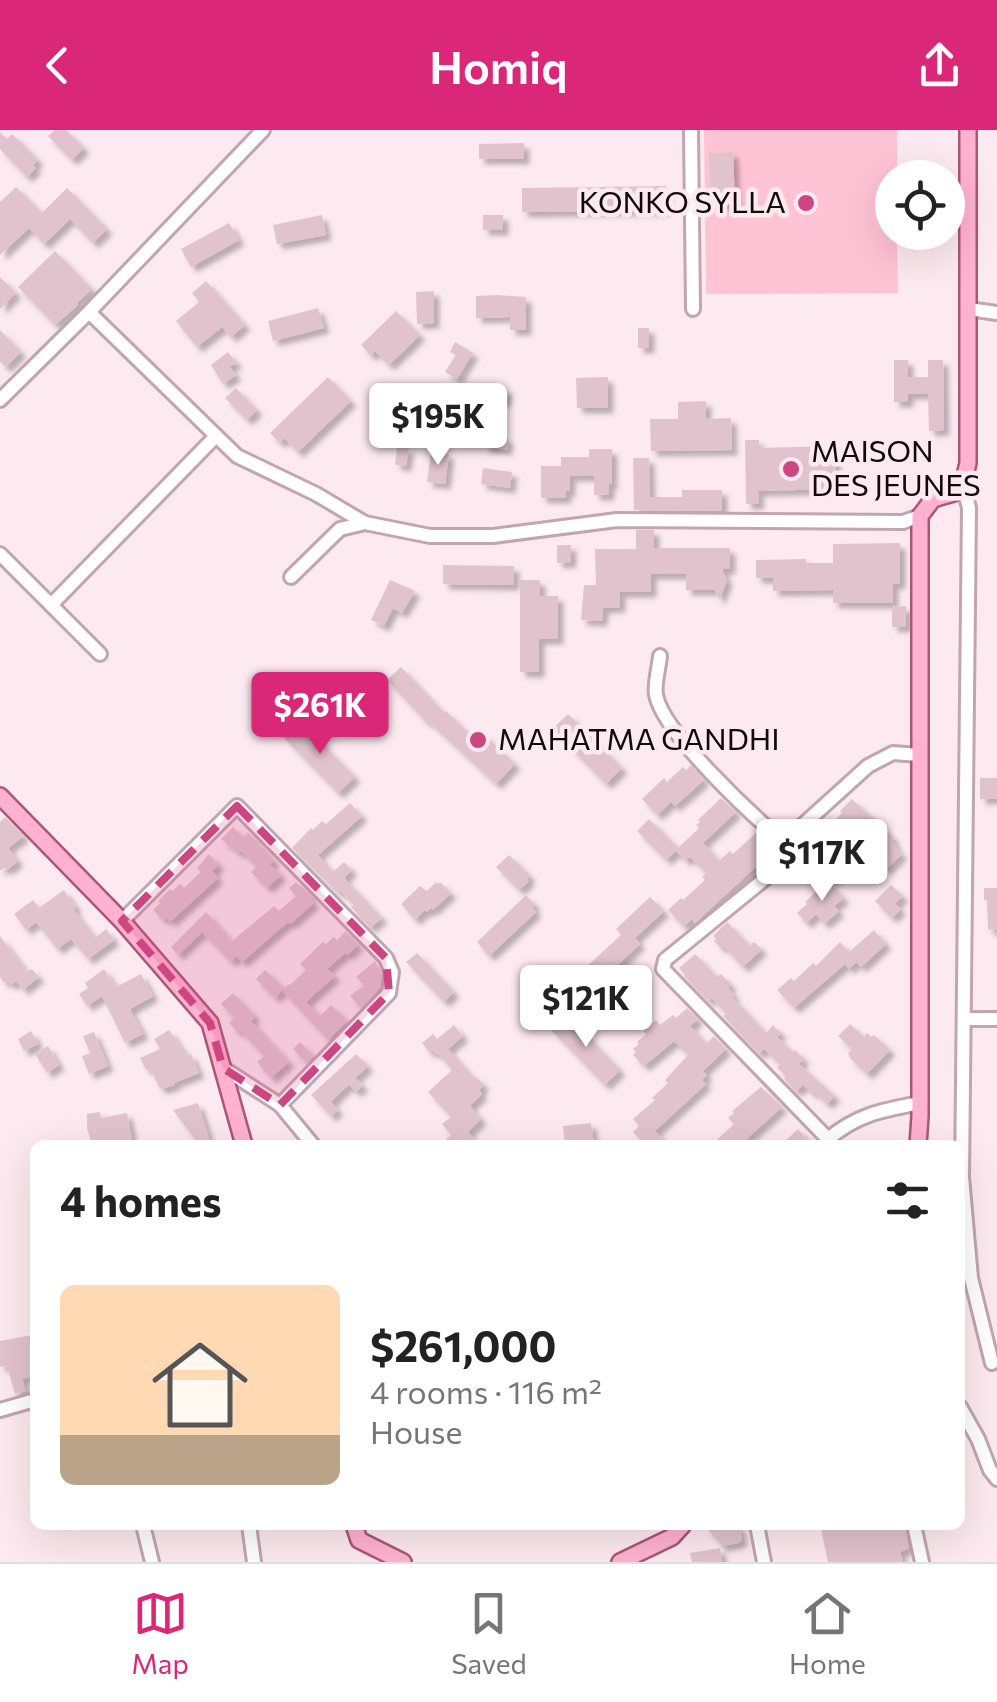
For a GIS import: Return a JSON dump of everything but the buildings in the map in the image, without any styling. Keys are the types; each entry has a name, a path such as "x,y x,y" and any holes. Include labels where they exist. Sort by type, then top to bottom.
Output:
{"main road":[{"path":"918,1140 920,516 933,499 954,493 963,484 968,464 968,130"},
{"path":"0,796 122,922 210,1023 243,1140"},
{"path":"356,1530 359,1540 403,1562"},
{"path":"620,1562 678,1530"}],"street":[{"path":"0,400 90,312 262,130"},
{"path":"691,130 693,309"},
{"path":"969,309 997,312"},
{"path":"90,312 237,456 316,494 364,523 430,536 493,536 617,520 904,522 920,516"},
{"path":"51,605 216,436"},
{"path":"962,1140 969,508 963,484"},
{"path":"291,577 340,528 364,523"},
{"path":"0,554 100,654"},
{"path":"660,656 656,694 670,725 746,810 784,842"},
{"path":"823,1140 663,969 665,960 783,864 784,842 868,766 893,753 919,755"},
{"path":"122,922 237,806 386,958 392,972 389,993 280,1105"},
{"path":"964,1019 997,1020"},
{"path":"223,1068 280,1105 309,1140"},
{"path":"828,1140 858,1118 920,1102"},
{"path":"965,1211 971,1278 992,1363"},
{"path":"0,1410 30,1401"},
{"path":"965,1417 997,1478"},
{"path":"145,1530 152,1562"},
{"path":"250,1530 254,1562"},
{"path":"758,1530 764,1562"},
{"path":"915,1530 922,1562"}],"highlighted area":[{"path":"237,806 386,958 389,993 280,1105 223,1068 210,1023 122,921"}],"shaded area":[{"path":"704,130 897,130 897,160 875,160 875,250 897,250 898,293 706,294"}],"place":[{"name":"KONKO SYLLA","path":"806,203"},
{"name":"MAISON DES JEUNES","path":"791,469"},
{"name":"MAHATMA GANDHI","path":"478,740"}]}
